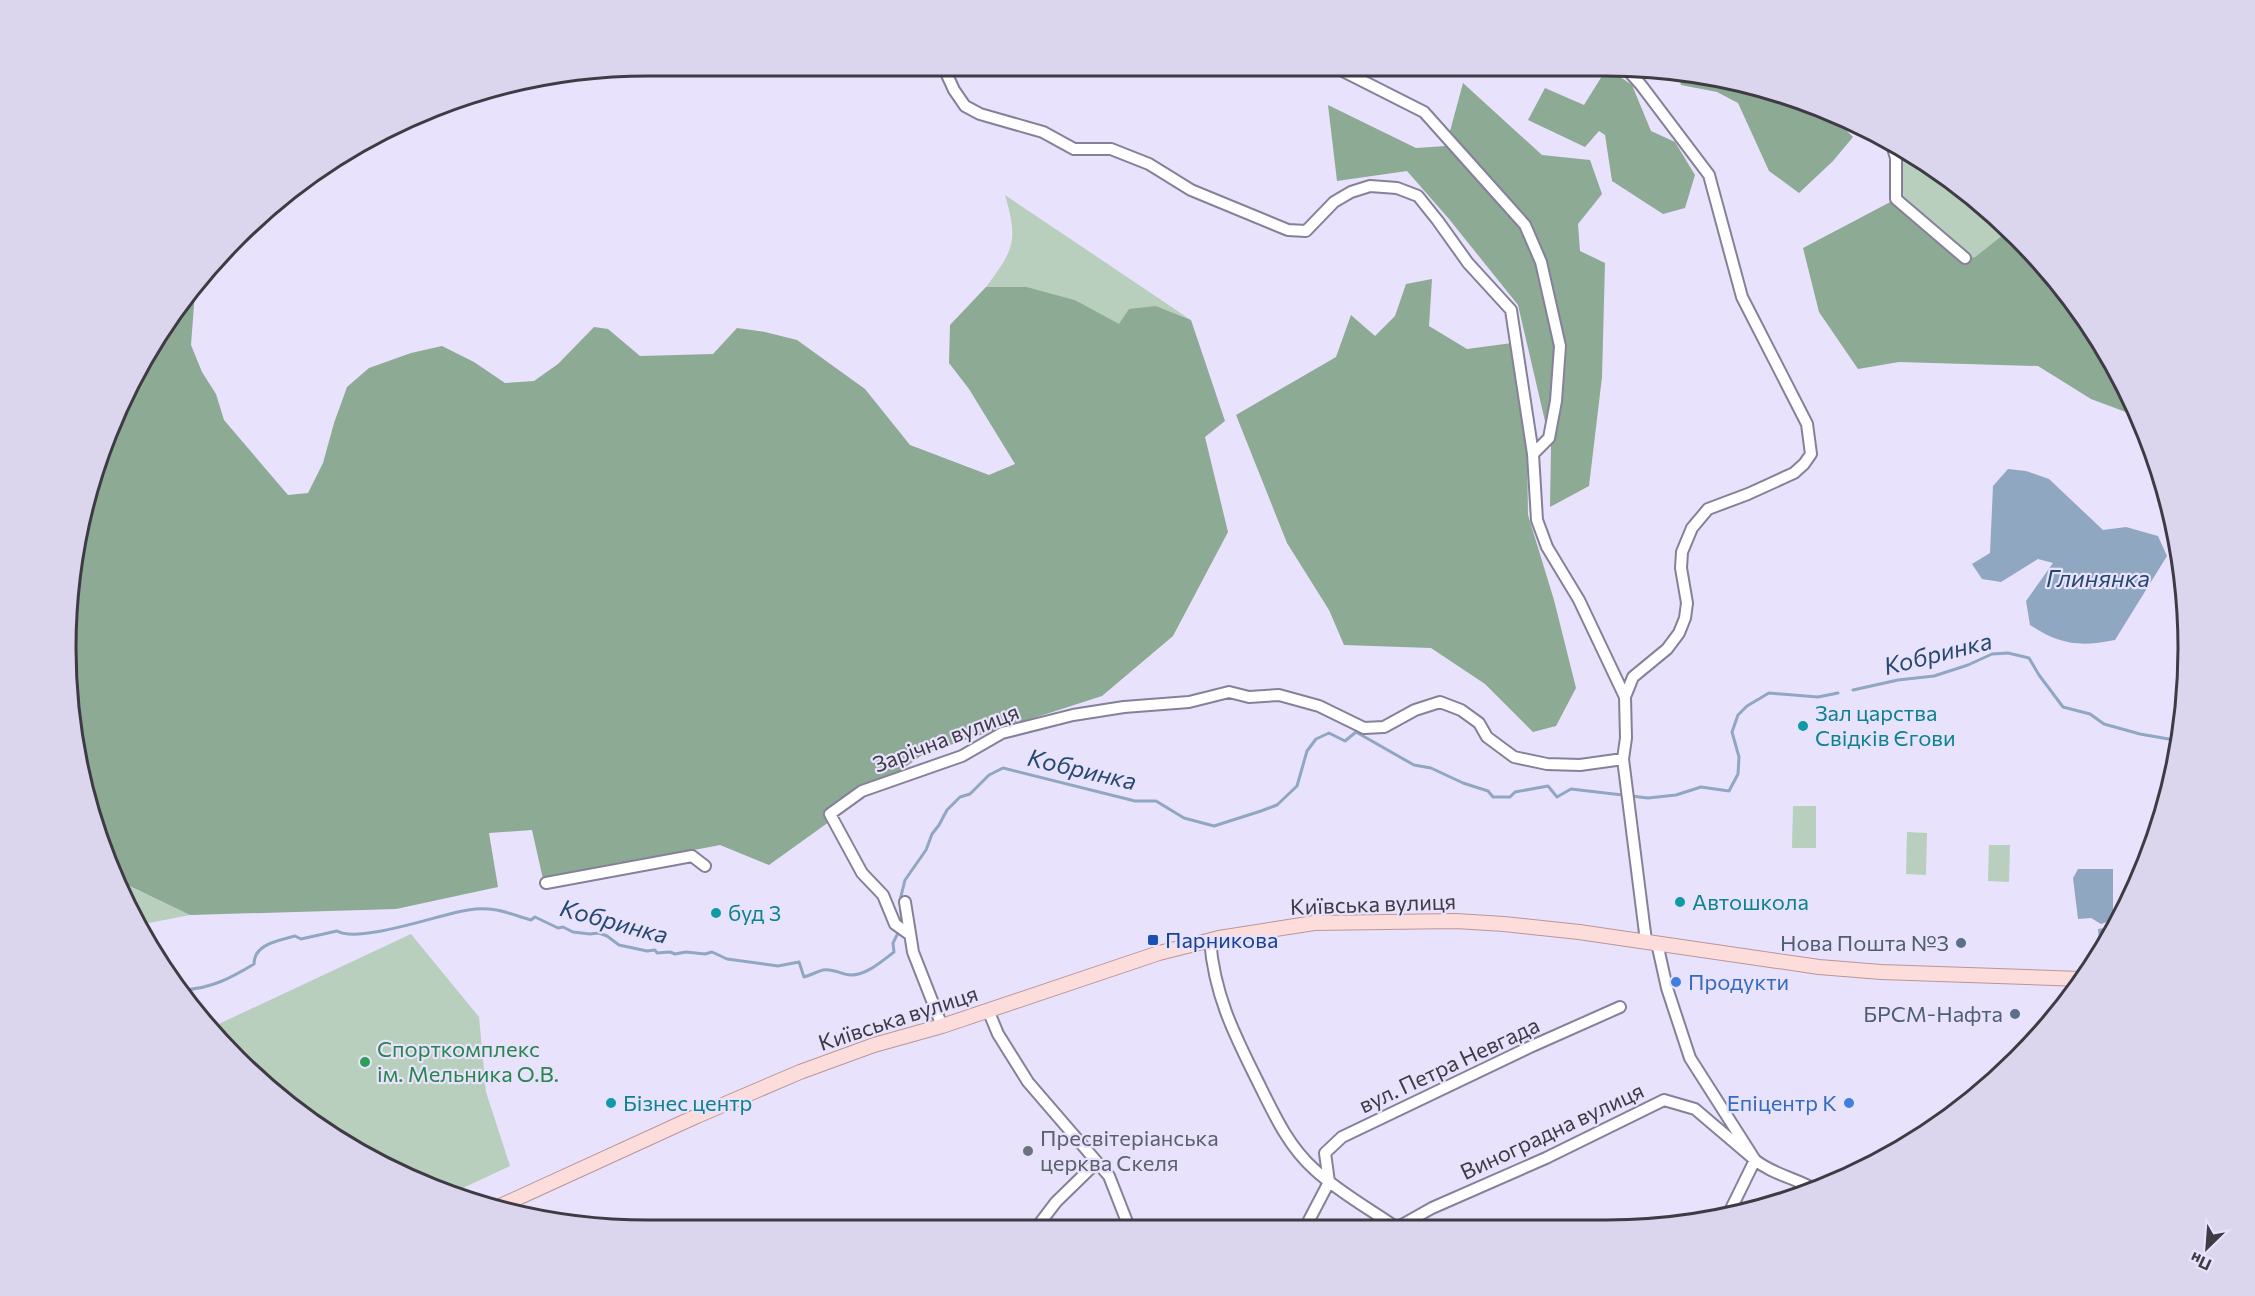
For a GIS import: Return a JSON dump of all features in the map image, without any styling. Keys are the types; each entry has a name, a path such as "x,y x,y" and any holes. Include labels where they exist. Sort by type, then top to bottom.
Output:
{"main road":[{"name":"Київська вулиця","path":"507,1202 617,1150 800,1072 874,1045 942,1026 1159,953 1210,940 1314,923 1456,921 1504,924 1579,932 1819,967 1881,972 2073,979"}],"street":[{"path":"948,76 965,106 980,114 1043,132 1074,149 1111,149 1121,152 1149,164 1191,190 1288,230 1306,231 1334,202 1351,192 1370,186 1397,188 1418,196 1468,263 1511,310 1533,454 1537,520 1547,547 1579,600 1624,697 1626,738 1623,759 1651,942 1690,1058 1755,1160 1733,1205"},
{"path":"1353,76 1424,112 1525,225 1541,262 1560,346 1556,401 1549,438 1533,454"},
{"path":"1624,697 1633,677 1667,649 1679,633 1685,618 1687,603 1681,568 1682,552 1692,528 1708,509 1794,473 1811,453 1807,424 1742,297 1709,175 1634,77"},
{"path":"1895,154 1896,199 1965,258"},
{"name":"Зарічна вулиця","path":"902,930 883,895 862,873 830,813 862,791 962,756 1002,733 1072,716 1124,707 1189,702 1229,692 1249,697 1279,695 1319,706 1364,728 1384,727 1415,710 1440,702 1461,710 1479,723 1487,737 1514,757 1547,764 1580,765 1623,759"},
{"path":"546,883 692,856 705,866"},
{"path":"905,902 902,930 942,1026"},
{"path":"1210,940 1212,967 1221,1001 1235,1037 1277,1122 1294,1148 1329,1182 1385,1220"},
{"name":"вул. Петра Невгада","path":"1329,1182 1325,1153 1341,1137 1620,1007"},
{"path":"988,1010 998,1034 1028,1082 1109,1176 1126,1220"},
{"name":"Виноградна вулиця","path":"1411,1220 1432,1208 1546,1158 1664,1100 1695,1109 1763,1167 1805,1184"},
{"path":"1042,1220 1056,1202 1096,1163"},
{"path":"1309,1220 1329,1182"}],"green space":[{"path":"1602,76 1620,77 1632,85 1651,131 1675,142 1695,175 1685,208 1663,214 1612,181 1605,135 1599,131 1585,147 1528,120 1545,88 1584,105"},
{"path":"1680,81 1755,96 1826,120 1844,128 1853,137 1833,161 1799,193 1769,171 1738,103 1717,92 1681,85"},
{"path":"1463,83 1542,155 1590,160 1602,194 1578,224 1580,251 1605,263 1602,377 1589,486 1550,507 1551,447 1518,305 1407,171 1337,181 1328,105 1416,148 1446,146"},
{"path":"1892,152 1955,195 2002,235 1975,257 1965,258 1896,199"},
{"path":"1005,195 1191,320 1156,306 1119,325 1075,300 1027,287 986,287 1003,263 1011,244 1012,223"},
{"path":"1896,199 1965,258 1975,257 2002,235 2037,271 2082,330 2102,362 2128,413 2091,399 2038,366 1899,362 1858,369 1819,312 1803,248"},
{"path":"1432,279 1429,326 1467,349 1512,343 1527,447 1528,515 1554,600 1576,688 1556,726 1533,732 1485,684 1431,648 1344,645 1329,610 1287,543 1236,415 1336,357 1351,315 1375,336 1395,316 1406,284"},
{"path":"986,287 1027,287 1075,300 1119,324 1129,309 1156,306 1191,320 1225,421 1205,437 1228,532 1173,636 1102,696 925,753 769,865 720,845 543,879 532,830 489,833 498,887 396,909 190,915 128,885 107,832 96,796 81,723 76,648 81,573 96,500 120,429 153,362 194,301 191,345 202,372 216,394 224,420 288,495 308,493 323,463 347,387 369,368 411,353 442,346 474,362 505,383 534,381 558,364 594,327 608,329 640,356 713,354 737,328 797,340 865,389 910,445 989,475 1015,464 969,389 949,363 950,325"},
{"path":"1793,806 1816,806 1816,848 1792,848"},
{"path":"1907,832 1927,833 1926,875 1906,874"},
{"path":"1989,845 2010,845 2009,882 1988,881"},
{"path":"128,886 190,915 147,923"},
{"name":"Спорткомплекс ім. Мельника О.В.","path":"411,934 479,1017 486,1092 510,1166 462,1188 395,1161 330,1123 300,1101 271,1078 218,1025"}],"water":[{"name":"Глинянка","path":"2008,469 2026,471 2049,479 2103,530 2126,527 2158,536 2167,556 2115,640 2071,643 2051,637 2030,625 2026,601 2053,563 2038,559 2001,582 1982,579 1972,564 1990,553 1993,486"},
{"path":"2078,869 2113,869 2113,914 2109,921 2101,924 2091,918 2078,919 2073,878"},
{"path":"2105,928 2099,939 2098,929"}],"waterway":[{"name":"Кобринка","path":"1853,690 1898,680 1934,676 1992,654 2008,653 2029,658 2063,707 2090,714 2104,724 2171,739"},
{"name":"Кобринка","path":"902,924 900,900 905,880 926,850 932,834 947,810 960,797 970,794 989,775 1003,768 1135,801 1156,801 1184,818 1214,826 1277,805 1297,786 1307,751 1316,739 1329,733 1345,741 1356,732 1414,765 1431,768 1463,783 1488,791 1493,797 1510,797 1515,792 1548,786 1557,797 1571,789 1648,798 1676,795 1701,787 1729,791 1738,774 1739,757 1732,732 1738,715 1747,706 1769,693 1818,697 1838,693"},
{"name":"Кобринка","path":"190,989 212,985 237,974 254,964 258,952 268,944 295,936 301,939 337,931 363,934 477,909 501,911 531,920 535,917 558,928 563,927 573,932 599,933 619,945 647,951 655,950 657,953 705,954 712,952 727,959 778,966 799,962 804,977 823,970 851,975 868,970 894,952 893,943 899,931"}],"place":[{"name":"Зал царства Свідків Єгови","path":"1803,726"},
{"name":"Автошкола","path":"1680,902"},
{"name":"буд 3","path":"716,913"},
{"name":"Парникова","path":"1153,940"},
{"name":"Нова Пошта №3","path":"1961,943"},
{"name":"Продукти","path":"1676,982"},
{"name":"БРСМ-Нафта","path":"2015,1014"},
{"name":"Спорткомплекс ім. Мельника О.В.","path":"365,1062"},
{"name":"Бізнес центр","path":"611,1103"},
{"name":"Епіцентр К","path":"1849,1103"},
{"name":"Пресвітеріанська церква Скеля","path":"1028,1151"}]}
